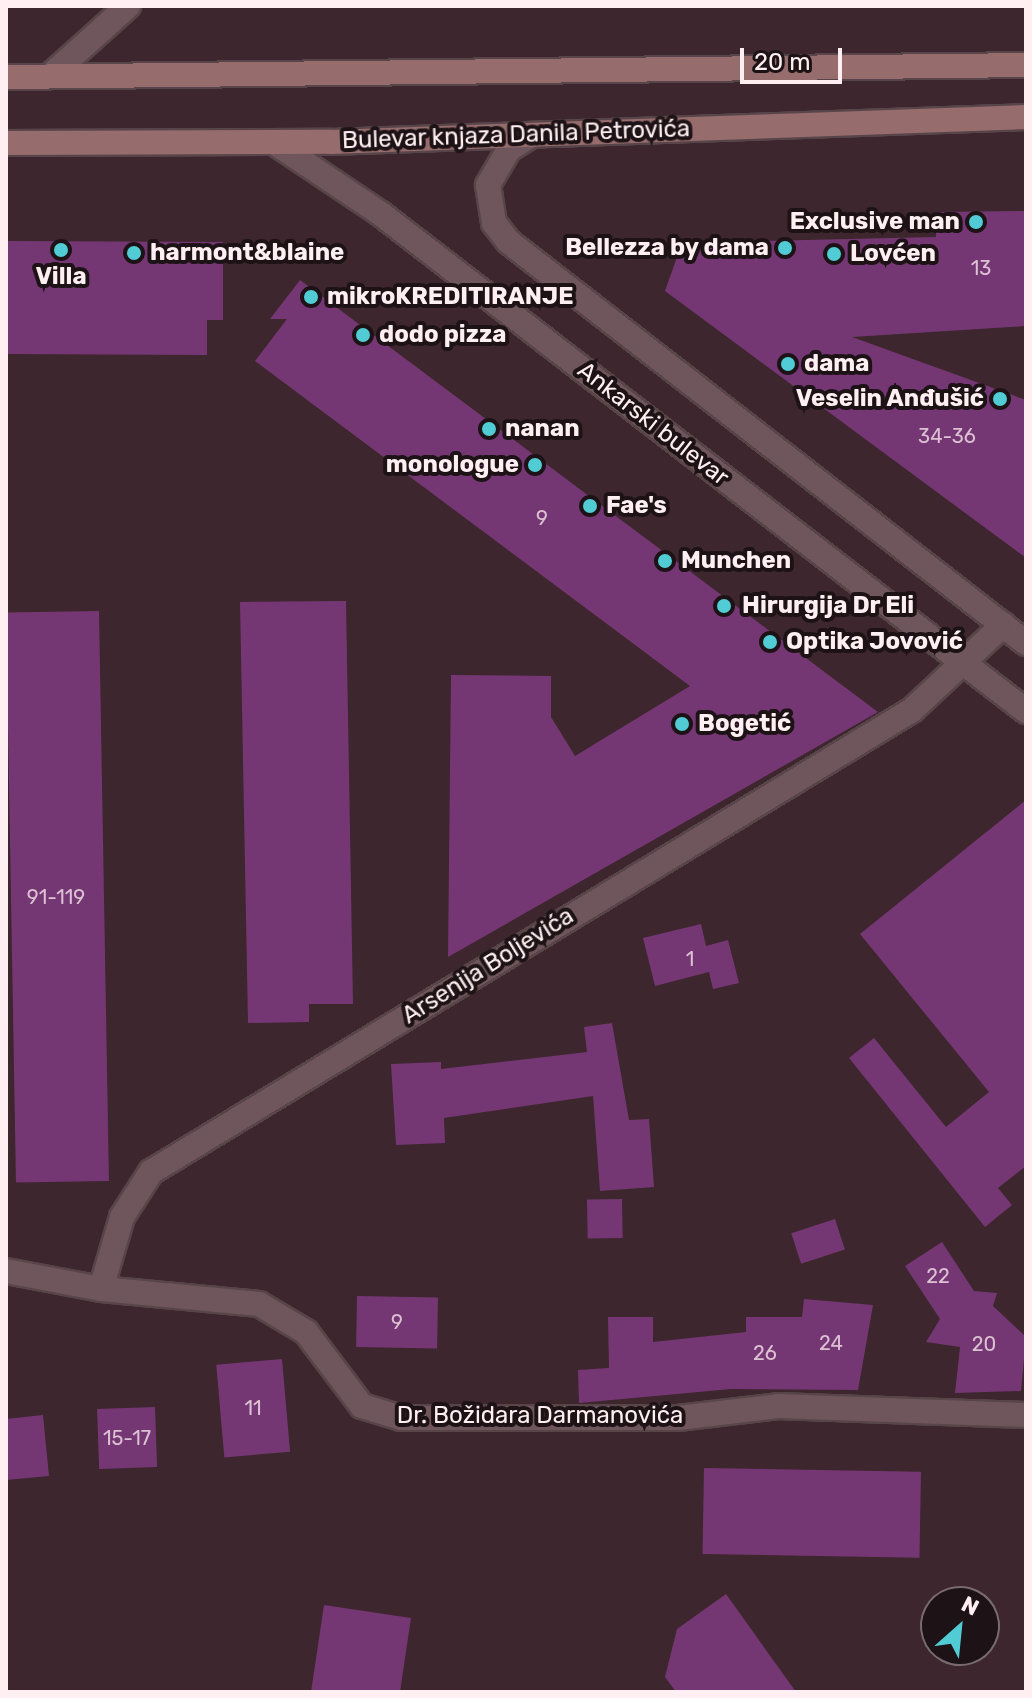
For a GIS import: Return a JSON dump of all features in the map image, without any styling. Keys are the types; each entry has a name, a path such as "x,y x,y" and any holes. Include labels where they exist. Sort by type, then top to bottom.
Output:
{"main road":[{"path":"6,77 1026,65"},
{"name":"Bulevar knjaza Danila Petrovića","path":"6,143 275,143 1026,117"}],"street":[{"path":"50,76 128,6"},
{"path":"530,136 509,149 488,185 494,223 509,242 1026,643"},
{"name":"Ankarski bulevar","path":"275,143 381,214 1026,711"},
{"name":"Arsenija Boljevića","path":"101,1289 122,1217 151,1172 912,710 966,665 1003,625"},
{"path":"6,1271 101,1289"},
{"name":"Dr. Božidara Darmanovića","path":"101,1289 259,1304 306,1332 362,1406 401,1418 678,1418 778,1406 1026,1415"}],"building":[{"path":"1026,211 1026,326 852,337 1026,400 1026,558 665,291 682,243 936,237 936,212"},
{"path":"6,241 223,242 223,320 207,320 207,355 6,354"},
{"path":"300,280 878,712 448,957 451,675 551,676 551,717 575,756 690,686 255,361 287,319 270,319"},
{"path":"346,601 353,1004 309,1004 309,1022 248,1023 240,602"},
{"path":"99,611 109,1181 16,1183 6,613"},
{"path":"1026,800 1026,1166 998,1188 1012,1205 985,1227 849,1058 874,1038 946,1127 989,1092 860,934"},
{"path":"701,924 706,946 728,940 739,983 713,989 709,972 655,986 643,938"},
{"path":"612,1023 629,1120 649,1119 654,1187 600,1191 593,1096 444,1118 445,1143 396,1145 391,1064 441,1062 441,1069 587,1052 584,1027"},
{"path":"622,1199 623,1238 588,1239 587,1200"},
{"path":"835,1219 845,1249 801,1264 791,1233"},
{"path":"942,1242 974,1291 997,1293 993,1306 1026,1337 1021,1391 955,1393 960,1347 926,1342 940,1319 905,1266"},
{"path":"357,1296 438,1297 437,1348 356,1347"},
{"path":"804,1299 873,1305 858,1390 731,1389 579,1403 578,1370 609,1368 608,1317 653,1317 653,1342 746,1332 746,1317 802,1317"},
{"path":"282,1359 290,1452 224,1457 216,1365"},
{"path":"155,1407 157,1467 99,1469 97,1409"},
{"path":"43,1415 49,1476 6,1480 6,1419"},
{"path":"704,1468 921,1472 919,1558 702,1554"},
{"path":"726,1594 796,1692 676,1692 665,1677 677,1629"},
{"path":"324,1605 411,1618 400,1692 311,1692"}],"place":[{"name":"Exclusive man","path":"976,222"},
{"name":"Bellezza by dama","path":"785,248"},
{"name":"Villa","path":"61,250"},
{"name":"harmont&blaine","path":"134,253"},
{"name":"Lovćen","path":"834,254"},
{"name":"mikroKREDITIRANJE","path":"311,297"},
{"name":"dodo pizza","path":"363,335"},
{"name":"dama","path":"788,364"},
{"name":"Veselin Anđušić","path":"1000,399"},
{"name":"nanan","path":"489,429"},
{"name":"monologue","path":"535,465"},
{"name":"Fae's","path":"590,506"},
{"name":"Munchen","path":"665,561"},
{"name":"Hirurgija Dr Eli","path":"724,606"},
{"name":"Optika Jovović","path":"770,642"},
{"name":"Bogetić","path":"682,724"}]}
